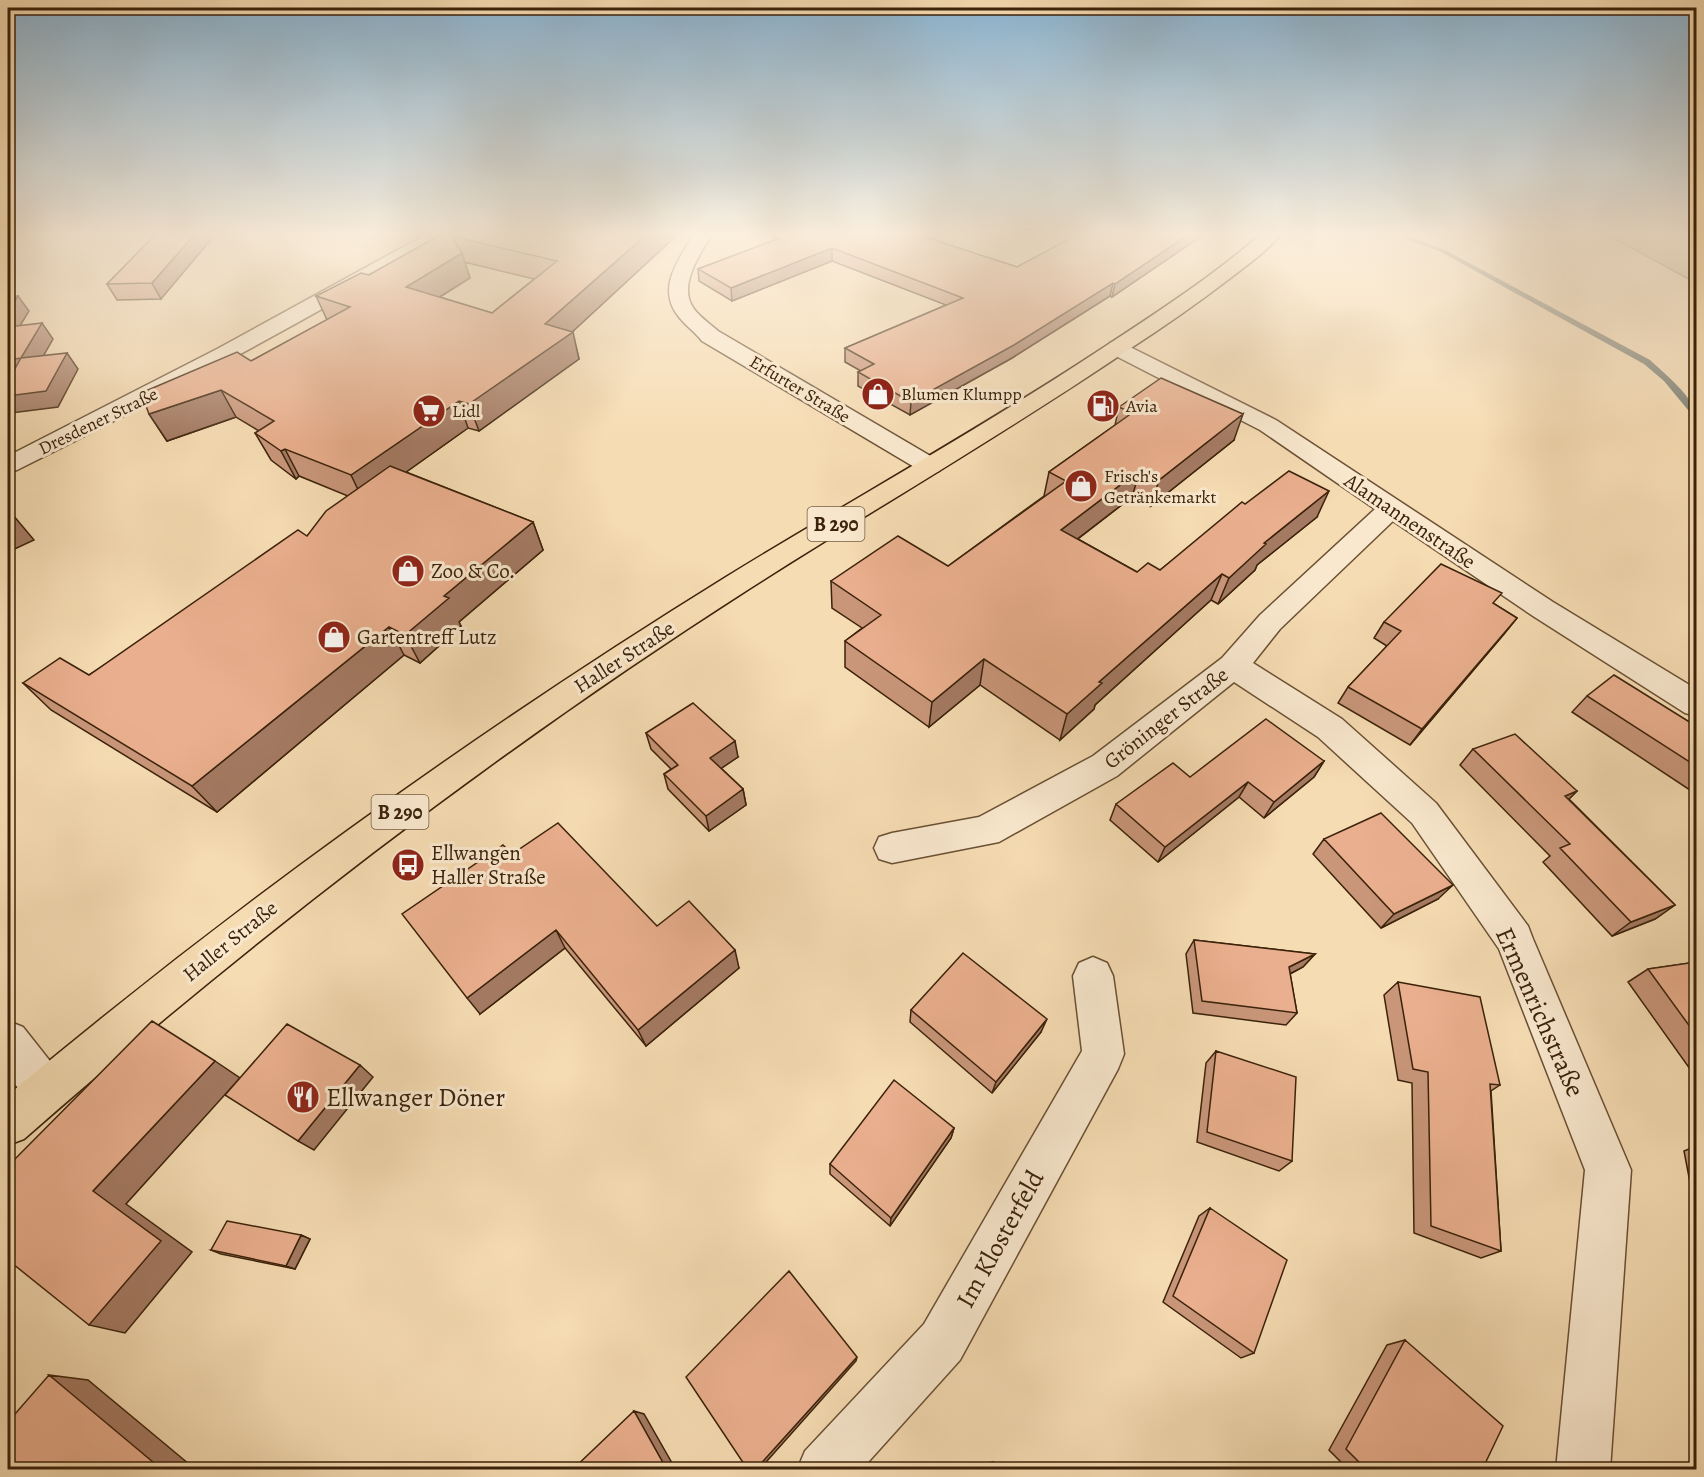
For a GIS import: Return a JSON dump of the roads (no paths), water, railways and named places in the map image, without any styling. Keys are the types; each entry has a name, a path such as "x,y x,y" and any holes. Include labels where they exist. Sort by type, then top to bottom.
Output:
{"main road":[{"name":"Haller Straße","path":"8,1123 298,886 616,660 1031,406 1183,304"}],"street":[{"name":"Dresdener Straße","path":"8,465 168,386 317,304"},
{"name":"Erfurter Straße","path":"681,304 682,308 710,336 930,466"},
{"name":"Alamannenstraße","path":"1118,348 1268,425 1543,609 1696,704"},
{"name":"Gröninger Straße","path":"892,848 986,831 1105,766 1233,666 1270,622 1391,508"},
{"name":"Ermenrichstraße","path":"1233,666 1330,728 1424,813 1514,939 1608,1170 1583,1470"},
{"name":"Im Klosterfeld","path":"824,1470 942,1342 1103,1054 1093,976"},
{"path":"8,1042 46,1090"}],"waterway":[{"path":"1540,304 1647,362 1667,379 1696,414"}],"place":[{"name":"Blumen Klumpp","path":"878,394"},
{"name":"Avia","path":"1103,406"},
{"name":"Lidl","path":"429,411"},
{"name":"Frisch's Getränkemarkt","path":"1081,486"},
{"name":"Zoo & Co.","path":"408,571"},
{"name":"Gartentreff Lutz","path":"334,637"},
{"name":"Ellwangen Haller Straße","path":"408,865"},
{"name":"Ellwanger Döner","path":"303,1097"}]}
